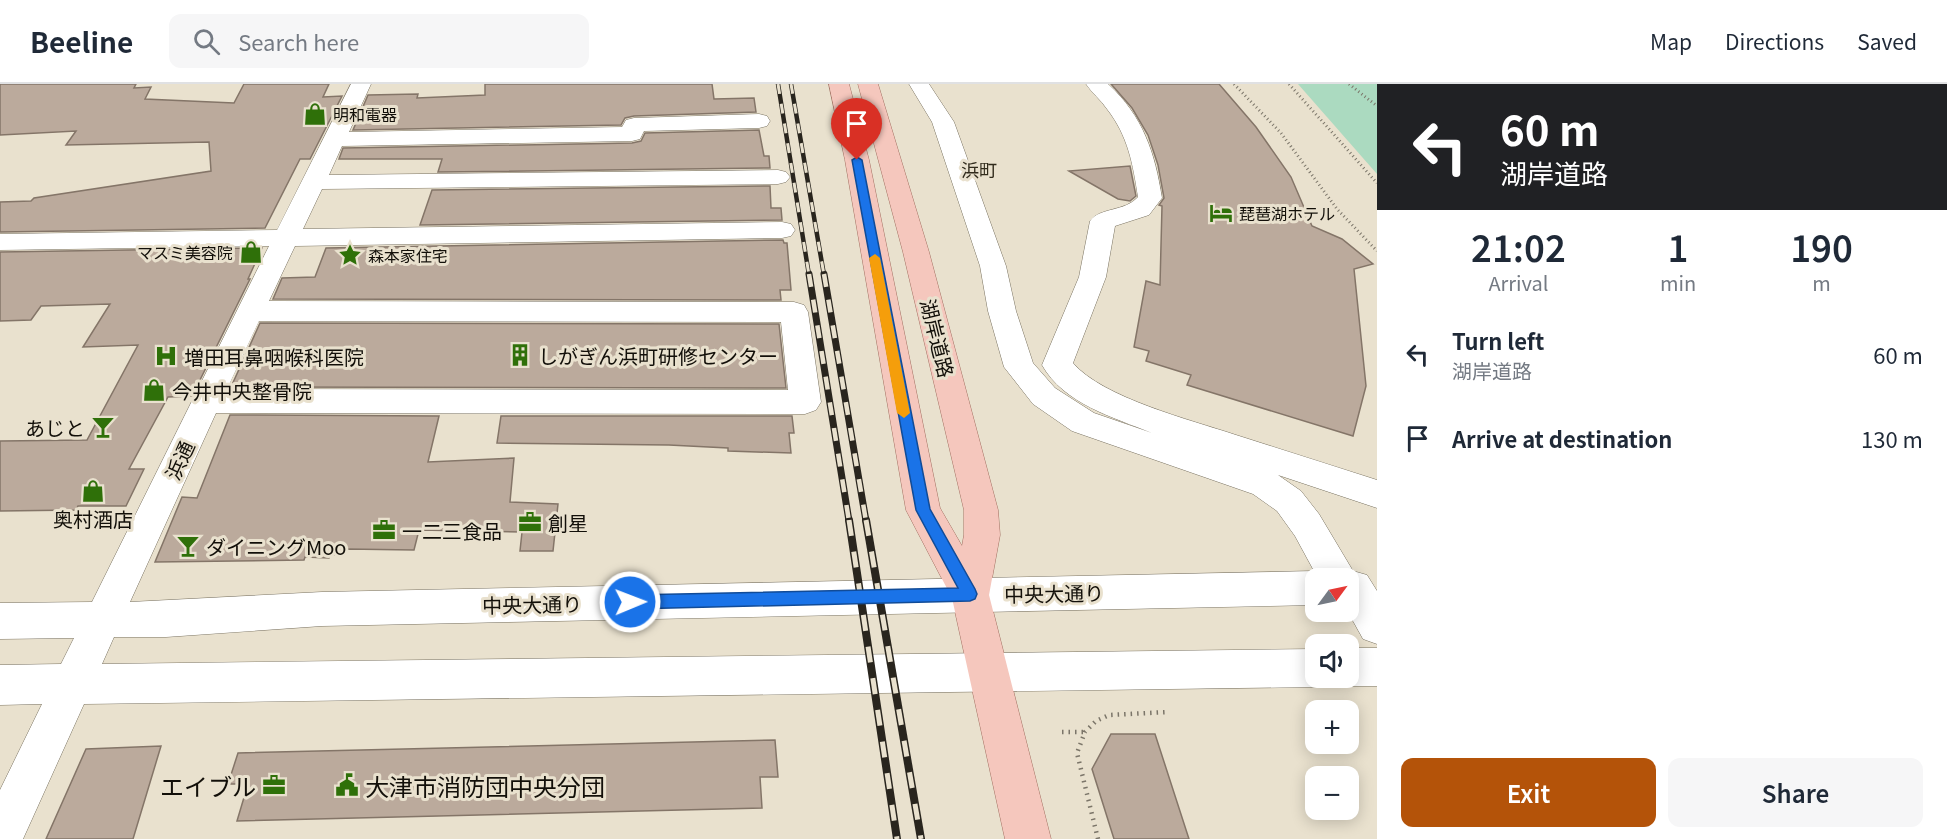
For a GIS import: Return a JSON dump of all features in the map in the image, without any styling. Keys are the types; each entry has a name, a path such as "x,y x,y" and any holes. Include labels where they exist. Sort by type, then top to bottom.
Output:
{"main road":[{"name":"湖岸道路","path":"838,84 857,160 923,510 970,594 1028,839"},
{"name":"湖岸道路","path":"868,84 916,252 981,510 982,535 970,594"}],"street":[{"path":"361,84 377,84"},
{"name":"浜通","path":"0,837 206,401 361,84"},
{"path":"919,84 943,122 947,133 993,266 1002,311 1019,367 1044,396 1083,422 1265,484 1289,501 1341,568"},
{"path":"1057,365 1098,265 1103,221 1140,210 1150,198 1145,163 1138,143 1115,104 1096,84"},
{"path":"334,139 632,134 634,125 759,121"},
{"path":"312,182 778,177"},
{"path":"0,242 782,230"},
{"path":"206,401 805,402 794,312 250,311"},
{"path":"1015,354 1035,364 1048,367 1057,365"},
{"path":"1057,365 1068,378 1097,397 1142,415 1377,494"},
{"name":"中央大通り","path":"0,621 166,619 322,609 1305,588"},
{"path":"1359,594 1377,626"},
{"path":"1359,667 1377,667"},
{"path":"0,685 1305,668"}],"path":[{"path":"1234,84 1281,133 1337,209 1377,251"},
{"path":"1289,84 1377,183"},
{"path":"1349,84 1377,106"},
{"path":"1098,839 1077,753 1085,732 1096,721 1109,715 1169,712"},
{"path":"1062,732 1085,732"}],"green space":[{"path":"1298,84 1377,84 1377,174"}],"building":[{"path":"0,84 136,84 134,88 151,87 145,99 234,103 244,84 329,84 323,97 342,96 310,159 300,159 265,228 0,232 0,202 31,201 34,198 211,171 209,142 66,145 76,131 0,135"},
{"path":"485,84 712,84 714,99 754,98 756,112 634,116 625,118 621,125 353,130 368,95 418,94 417,98 485,95"},
{"name":"琵琶湖ホテル","path":"1111,84 1219,84 1256,127 1291,177 1312,226 1342,239 1373,264 1354,269 1366,386 1353,436 1187,385 1191,375 1146,361 1149,351 1134,347 1146,281 1160,285 1162,206 1159,205 1164,198 1158,165 1148,135 1132,108"},
{"path":"759,130 764,156 769,156 770,168 438,172 442,159 339,159 343,148 632,143 641,141 645,133"},
{"path":"1130,166 1136,196 1130,201 1118,199 1069,171"},
{"path":"770,186 771,208 781,208 782,220 420,225 432,190"},
{"path":"783,240 787,243 791,290 780,290 781,300 273,299 282,278 315,277 326,248"},
{"path":"262,248 248,279 250,279 192,396 168,397 129,469 144,469 126,506 78,506 76,510 0,511 0,441 87,440 138,345 83,347 110,304 41,306 31,320 0,321 0,252"},
{"name":"しがぎん浜町研修センター","path":"260,323 779,324 786,388 231,387"},
{"path":"230,415 439,416 428,462 514,458 510,502 558,504 553,551 520,551 522,532 419,530 414,550 346,549 345,554 330,555 329,558 305,557 304,560 155,562 182,497 197,498"},
{"path":"501,416 792,416 794,433 789,433 791,453 728,451 728,448 669,445 497,443"},
{"path":"1111,734 1155,734 1189,839 1114,839 1092,769"},
{"path":"775,740 778,777 760,777 762,808 237,821 248,784 228,784 238,753"},
{"path":"161,746 133,839 46,839 86,749"}],"railway":[{"path":"778,84 809,275"},
{"path":"791,84 824,275"},
{"path":"809,274 849,521"},
{"path":"824,274 866,521"},
{"path":"849,520 897,839"},
{"path":"866,520 921,839"}],"slow traffic":[{"path":"875,258 904,413"}],"place":[{"name":"明和電器","path":"315,114"},
{"name":"琵琶湖ホテル","path":"1221,213"},
{"name":"マスミ美容院","path":"251,252"},
{"name":"森本家住宅","path":"350,255"},
{"name":"しがぎん浜町研修センター","path":"520,355"},
{"name":"増田耳鼻咽喉科医院","path":"166,356"},
{"name":"今井中央整骨院","path":"154,390"},
{"name":"あじと","path":"103,427"},
{"name":"奥村酒店","path":"93,491"},
{"name":"創星","path":"530,522"},
{"name":"一二三食品","path":"384,530"},
{"name":"ダイニングMoo","path":"188,546"},
{"name":"エイブル","path":"274,785"},
{"name":"大津市消防団中央分団","path":"347,785"}],"district":[{"name":"浜町","path":"979,169"}],"route":[{"path":"630,602 970,594 934,534 923,510 857,160"}]}
